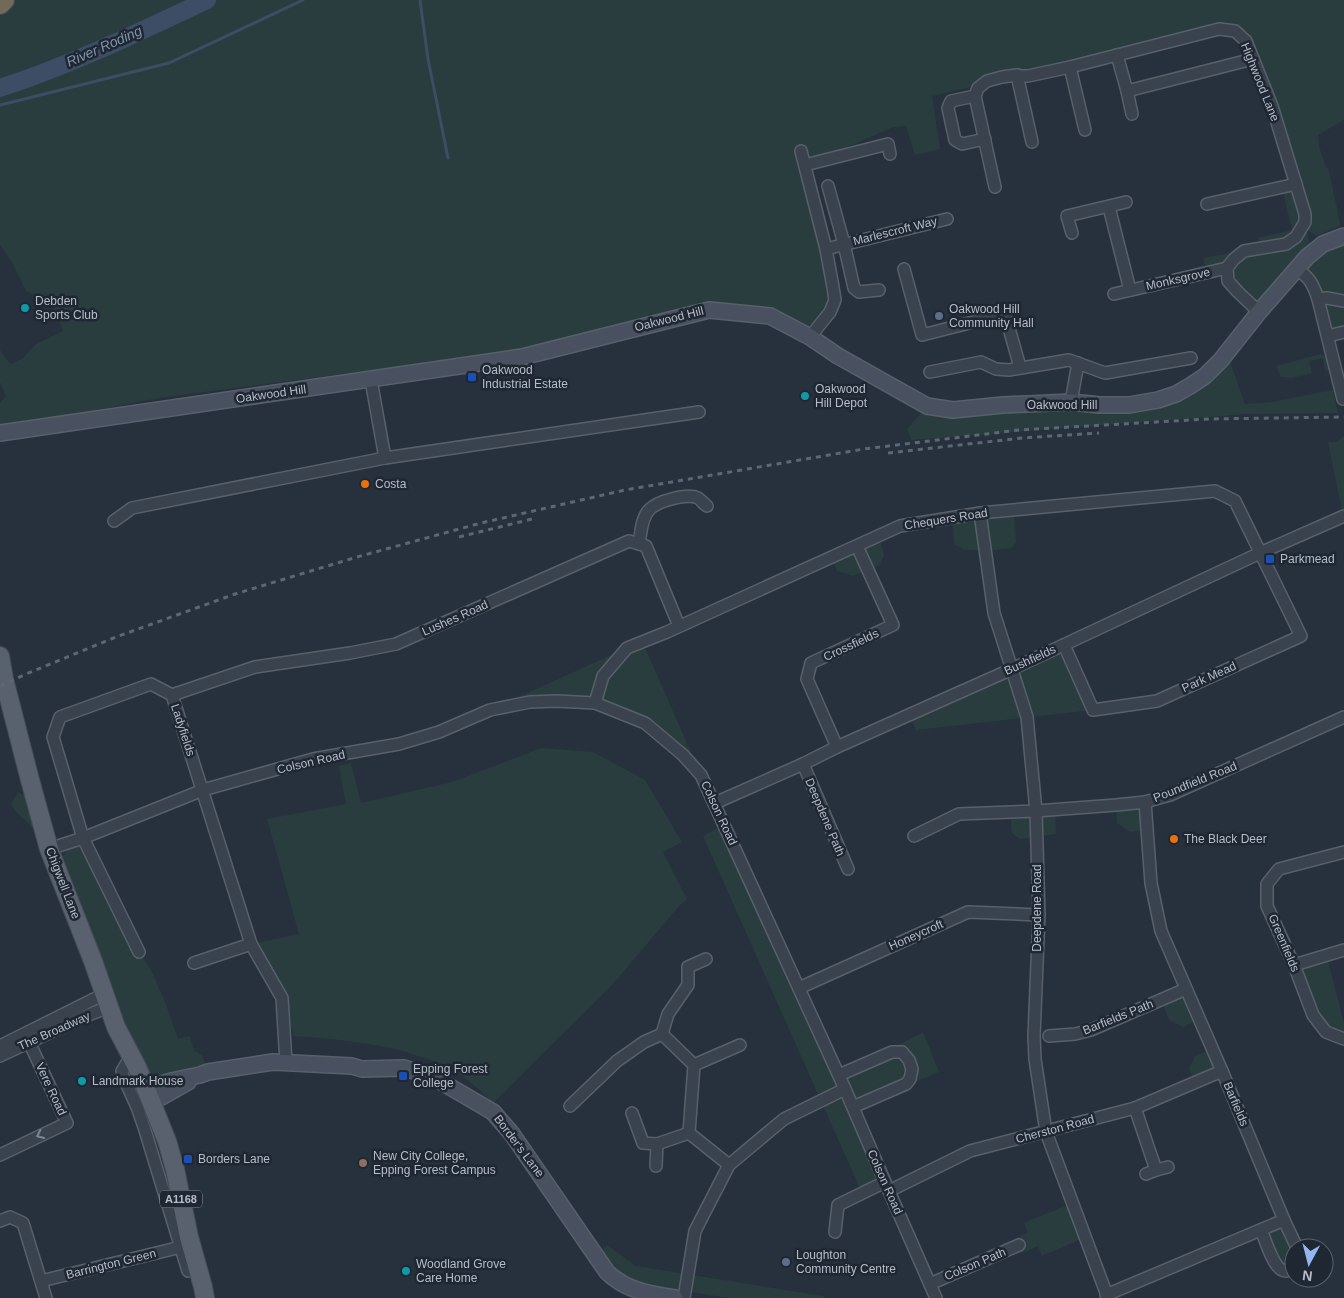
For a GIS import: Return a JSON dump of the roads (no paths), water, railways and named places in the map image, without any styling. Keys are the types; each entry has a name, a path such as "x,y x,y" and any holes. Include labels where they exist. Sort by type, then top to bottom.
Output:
{"main road":[{"name":"Chigwell Lane","path":"0,656 4,679 49,848 106,1001 131,1056 144,1100"},
{"name":"A1168","path":"144,1100 167,1141 205,1298"}],"street":[{"name":"Highwood Lane","path":"975,96 978,88 987,81 1002,77 1028,76 1070,67 1219,29 1236,31 1246,42 1272,106 1305,214 1305,222 1296,237 1286,244 1244,251 1227,268"},
{"path":"1117,55 1132,114"},
{"path":"1127,91 1253,59"},
{"path":"1070,67 1085,130"},
{"path":"1016,75 1032,142"},
{"path":"985,139 962,144 956,140 948,108 951,101 975,96 985,139 995,187"},
{"path":"805,165 888,145"},
{"path":"802,151 826,249 835,300 830,312 810,337"},
{"path":"1207,204 1296,184"},
{"name":"Marlescroft Way","path":"828,186 854,288 859,292 879,290"},
{"path":"1072,233 1067,216 1126,202"},
{"name":"Monksgrove","path":"1109,207 1130,290"},
{"name":"Marlescroft Way","path":"826,249 947,218"},
{"name":"Oakwood Hill","path":"0,433 522,357 709,310 770,316 810,337 838,356 927,406 953,410 1002,405 1071,402 1100,405 1130,405 1158,400 1176,394 1205,376 1221,360 1259,312 1308,257 1323,244 1344,236"},
{"path":"1227,268 1228,280 1259,312"},
{"name":"Monksgrove","path":"1114,294 1227,268"},
{"path":"904,269 922,335 1006,314 1020,367"},
{"path":"1297,269 1312,283 1318,299 1343,399"},
{"path":"1318,299 1327,298 1344,301"},
{"path":"1328,336 1344,332"},
{"path":"930,372 981,362 996,369 1009,370 1068,360 1105,373 1191,358"},
{"path":"1071,402 1078,363"},
{"path":"371,380 385,458"},
{"path":"114,521 132,508 385,458 699,412"},
{"name":"Chequers Road","path":"595,703 603,676 627,648 900,526 980,513 1216,491 1235,501 1260,553"},
{"path":"679,626 646,546 639,544 643,520 649,509 668,500 684,497 699,498 707,506"},
{"name":"Deepdene Road","path":"980,513 994,613 1028,717 1036,811 1039,915 1034,1058 1046,1132 1107,1297"},
{"name":"Bushfields","path":"715,804 1344,516"},
{"name":"Lushes Road","path":"172,695 255,667 396,644 629,541 639,544"},
{"name":"Crossfields","path":"837,747 807,679 811,663 894,625 857,546"},
{"name":"Park Mead","path":"1064,644 1093,710 1156,700 1300,636 1260,553"},
{"name":"Ladyfields","path":"138,952 84,838 53,737 60,717 151,684 172,695 251,944 282,998 286,1062"},
{"name":"Colson Road","path":"49,848 84,838 203,790 313,759 399,744 439,732 490,710 530,702 595,703 645,723 683,755 701,775 846,1089 936,1298"},
{"name":"Poundfield Road","path":"1036,811 1145,802 1170,795 1344,717"},
{"name":"Deepdene Path","path":"803,764 848,869"},
{"name":"Barfields","path":"1145,802 1151,883 1161,931 1292,1238"},
{"path":"914,836 959,814 1036,811"},
{"name":"Greenfields","path":"1344,852 1279,869 1268,884 1267,906 1294,965 1313,1015 1326,1032 1344,1038"},
{"name":"Honeycroft","path":"800,988 968,912 1039,915"},
{"path":"194,963 251,944"},
{"path":"1294,965 1344,950"},
{"path":"570,1106 617,1061 644,1042 662,1034 668,1014 688,985 688,967 706,959"},
{"name":"Barfields Path","path":"1049,1036 1075,1034 1091,1030 1186,989"},
{"name":"The Broadway","path":"0,1056 83,1017 106,1001"},
{"name":"The Broadway","path":"0,1046 106,1001"},
{"path":"662,1034 694,1065"},
{"name":"Vere Road","path":"0,1155 67,1123 29,1042"},
{"path":"694,1065 740,1045"},
{"path":"839,1076 892,1052 902,1052 909,1060 912,1069 910,1079 906,1084 853,1107"},
{"name":"Border's Lane","path":"144,1100 208,1072 264,1063 286,1062 352,1066 362,1069 404,1068 433,1077 493,1112 512,1134 607,1272 615,1280 640,1292 675,1298"},
{"path":"689,1134 694,1065"},
{"name":"Cherston Road","path":"835,1232 838,1205 887,1187 970,1151 1136,1108 1222,1071"},
{"path":"684,1298 696,1231 730,1165 784,1119 846,1089"},
{"path":"144,1100 144,1127 188,1271"},
{"path":"1136,1108 1151,1172 1168,1167"},
{"path":"632,1113 642,1143 657,1144 689,1134"},
{"path":"689,1134 730,1165"},
{"path":"656,1166 657,1144"},
{"path":"0,1222 10,1217 23,1223 46,1298"},
{"path":"1107,1297 1284,1220"},
{"path":"1261,1230 1277,1266 1284,1270"},
{"name":"Colson Path","path":"930,1284 1019,1245"},
{"name":"Barrington Green","path":"41,1281 181,1247"}],"waterway":[{"name":"River Roding","path":"0,88 79,58 207,0"},
{"path":"0,105 169,63 303,0"},
{"path":"420,0 428,59 448,158"}],"railway":[{"path":"0,686 116,637 235,594 357,557 481,523 625,490 864,449 1019,430 1208,419 1344,417"},
{"path":"888,453 1022,438 1099,433"},
{"path":"459,537 532,519"}],"place":[{"name":"Debden Sports Club","path":"25,308"},
{"name":"Oakwood Hill Community Hall","path":"939,316"},
{"name":"Oakwood Industrial Estate","path":"472,377"},
{"name":"Oakwood Hill Depot","path":"805,396"},
{"name":"Costa","path":"365,484"},
{"name":"Parkmead","path":"1270,559"},
{"name":"The Black Deer","path":"1174,839"},
{"name":"Epping Forest College","path":"403,1076"},
{"name":"Landmark House","path":"82,1081"},
{"name":"Borders Lane","path":"188,1159"},
{"name":"New City College, Epping Forest Campus","path":"363,1163"},
{"name":"Loughton Community Centre","path":"786,1262"},
{"name":"Woodland Grove Care Home","path":"406,1271"}]}
